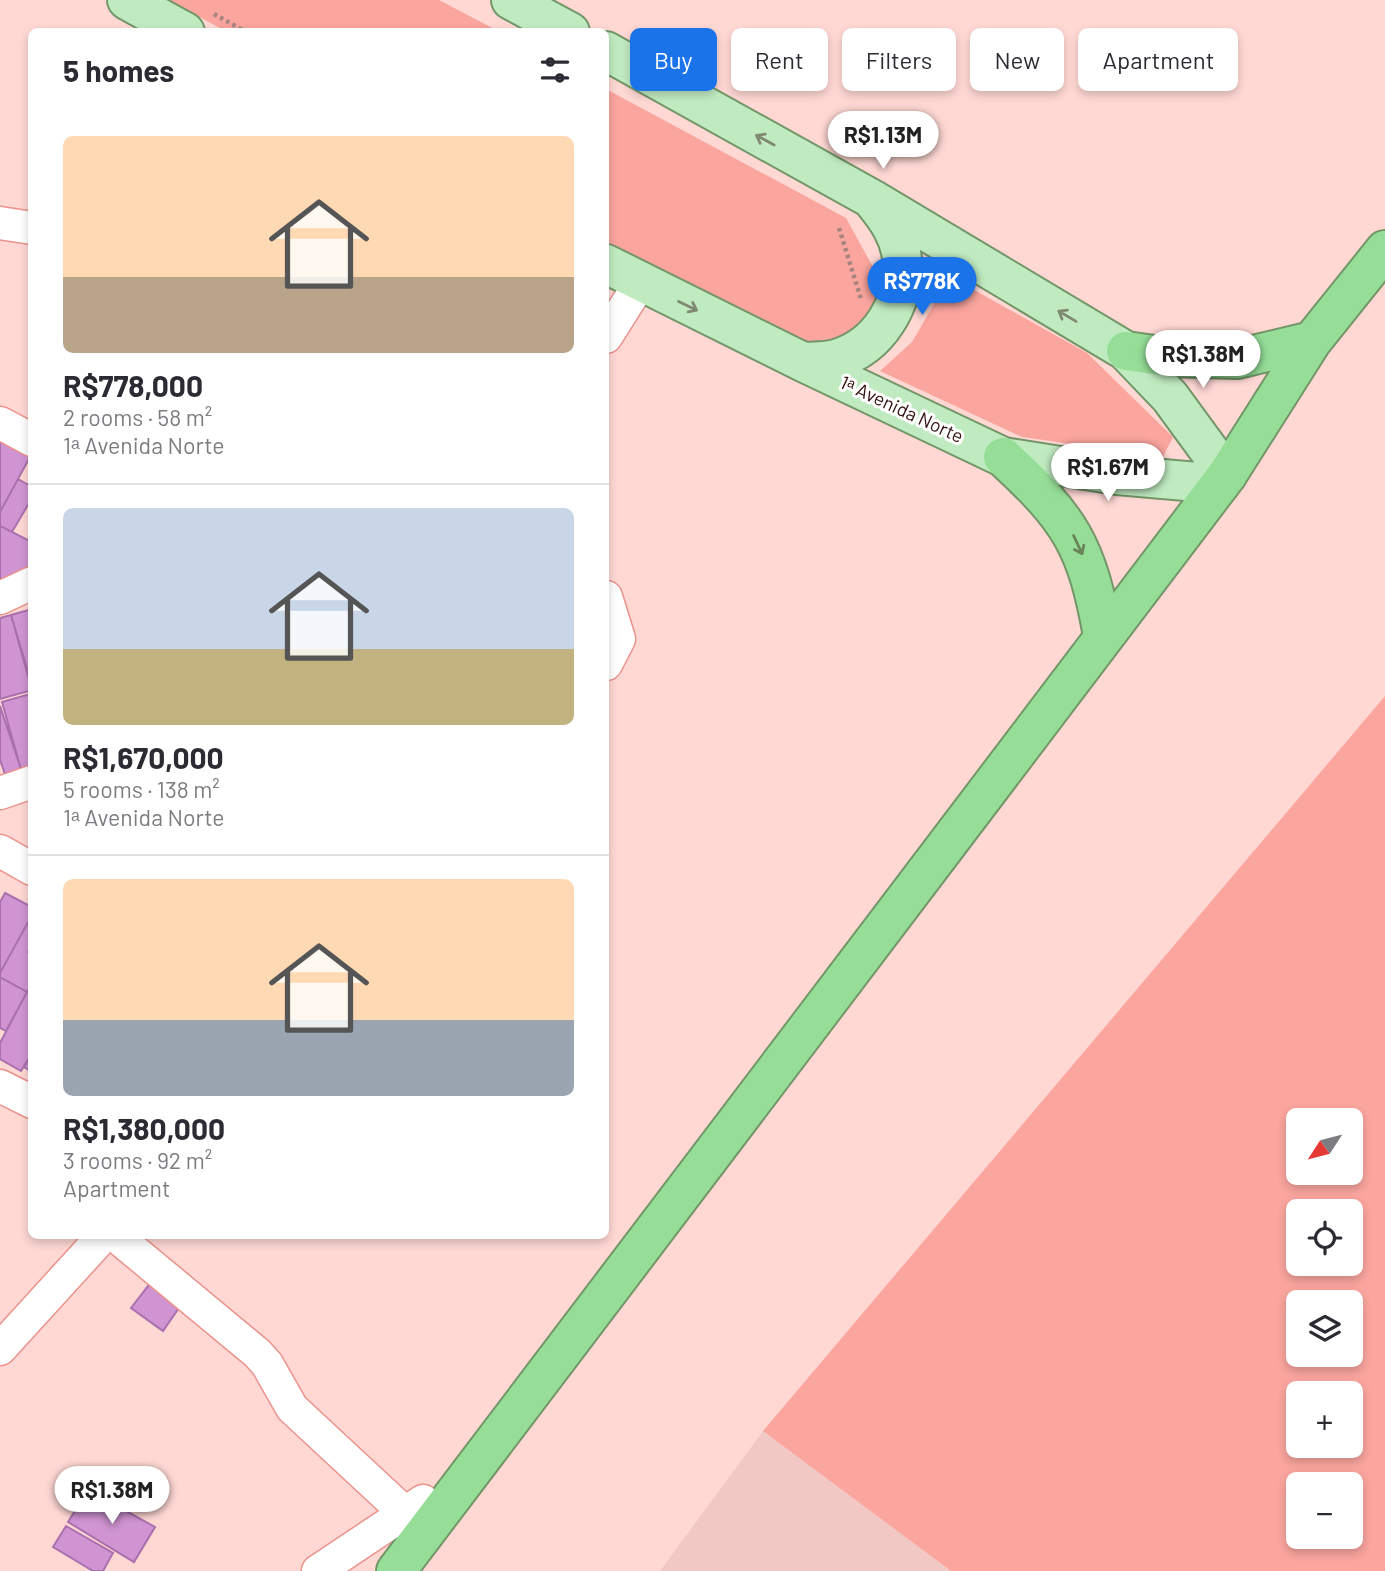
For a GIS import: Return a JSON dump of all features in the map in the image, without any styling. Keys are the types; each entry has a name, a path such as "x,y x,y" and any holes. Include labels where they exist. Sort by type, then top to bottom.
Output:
{"highway":[{"path":"396,1571 417,1520 470,1469 1224,480 1312,341 1385,250"},
{"path":"1126,351 1168,357 1237,359 1312,341"},
{"path":"1003,457 1049,499 1071,529 1088,565 1103,636"}],"main road":[{"path":"127,0 178,28"},
{"path":"511,0 563,28"},
{"path":"609,53 872,199 1126,351 1170,397 1224,480"},
{"path":"803,362 836,359 865,344 888,320 901,290 902,257 899,246 892,225 872,199"},
{"name":"1ᵃ Avenida Norte","path":"609,266 1003,457 1127,476 1224,480"}],"street":[{"path":"0,223 28,227"},
{"path":"609,332 640,283"},
{"path":"0,423 28,438"},
{"path":"0,598 28,585"},
{"path":"609,607 619,639 609,658"},
{"path":"0,793 28,783"},
{"path":"0,851 28,867"},
{"path":"0,1086 28,1100"},
{"path":"0,1349 100,1239"},
{"path":"120,1239 257,1353 267,1364 292,1408 417,1520 318,1571"}],"path":[{"path":"839,228 865,312"}],"shaded area":[{"path":"169,0 439,0 492,28 220,28"},
{"path":"609,91 846,218 873,267 879,310 851,336 808,362 609,249"},
{"path":"926,263 1087,353 1173,437 1163,457 1022,437 880,371 912,342 937,299"},
{"path":"1385,696 1385,1571 951,1571 763,1431"},
{"path":"763,1431 951,1571 660,1571"}],"building":[{"path":"0,440 28,456 28,461 0,512"},
{"path":"18,479 28,485 28,505 12,532 0,526 0,512"},
{"path":"0,526 28,540 28,575 0,586"},
{"path":"28,610 28,672 11,615"},
{"path":"11,615 28,676 28,691 0,699 0,618"},
{"path":"28,695 28,771 22,773 2,702"},
{"path":"0,706 22,772 6,777 0,760"},
{"path":"5,893 28,905 28,922 0,973 0,902"},
{"path":"28,922 27,992 0,977"},
{"path":"0,977 27,992 6,1031 0,1028"},
{"path":"28,992 28,1060 21,1071 0,1059 0,1043"},
{"path":"155,1277 185,1299 163,1331 131,1308"},
{"path":"88,1490 155,1527 134,1562 68,1522"},
{"path":"66,1526 113,1553 103,1571 93,1571 53,1547"}]}
